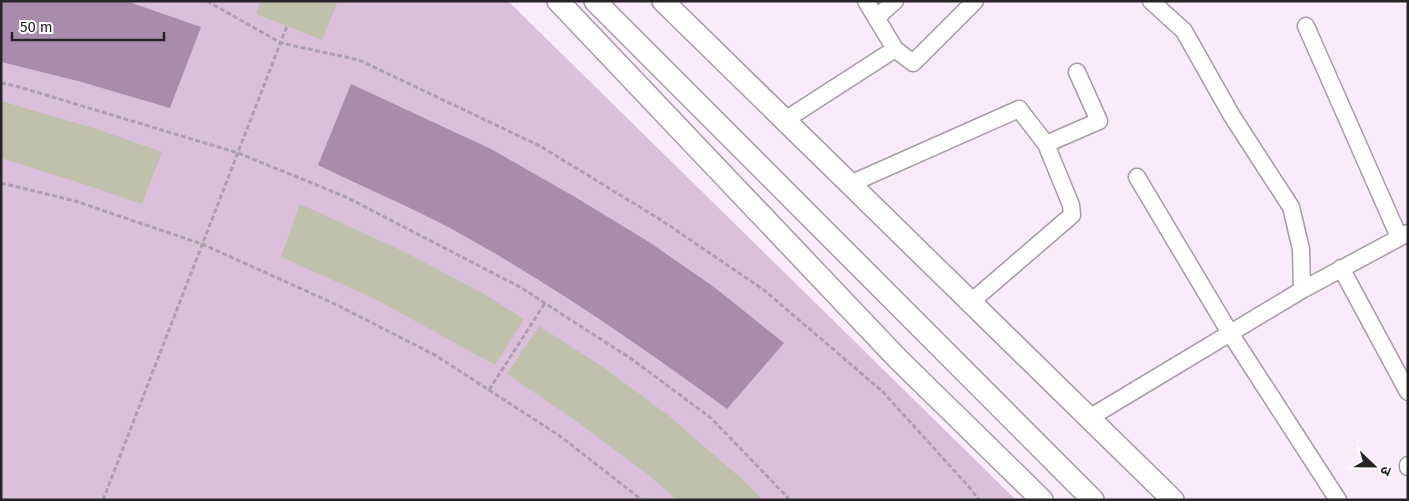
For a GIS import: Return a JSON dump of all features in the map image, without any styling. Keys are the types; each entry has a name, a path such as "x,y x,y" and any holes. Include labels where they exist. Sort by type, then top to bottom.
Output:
{"street":[{"path":"558,1 898,359 1042,500"},
{"path":"595,1 1093,500"},
{"path":"663,1 1173,500"},
{"path":"866,1 895,50 913,63 975,1"},
{"path":"876,18 895,1"},
{"path":"1151,1 1184,31 1232,116 1291,207 1301,249 1302,290"},
{"path":"1090,418 1302,290 1403,235 1306,26"},
{"path":"785,120 895,50"},
{"path":"1046,144 1098,121 1077,72"},
{"path":"850,184 1019,110 1046,144 1071,205 1072,215 971,302"},
{"path":"1137,177 1230,333 1338,500"},
{"path":"1341,268 1408,392"}],"path":[{"path":"206,1 281,43 359,60 540,146 660,220 764,290 883,392 979,500"},
{"path":"103,500 287,26"},
{"path":"1,84 16,86 238,153 346,197 520,287 633,360 711,418 790,500"},
{"path":"1,183 76,201 202,244 335,304 435,355 490,390 560,436 642,500"},
{"path":"490,390 545,303"}],"shaded area":[{"path":"1,1 508,1 1016,500 1,500"},
{"path":"1,1 126,1 201,27 170,108 78,81 1,62"},
{"path":"351,84 491,149 575,197 649,242 714,287 784,343 727,409 625,336 556,290 484,247 416,211 318,165"}],"building":[{"path":"261,1 338,1 322,40 256,14"},
{"path":"1,101 100,130 162,152 142,204 1,158"},
{"path":"300,204 405,252 484,294 524,319 495,365 375,299 281,257"},
{"path":"539,326 603,367 668,415 743,480 763,500 677,500 646,473 576,421 507,374"}]}
